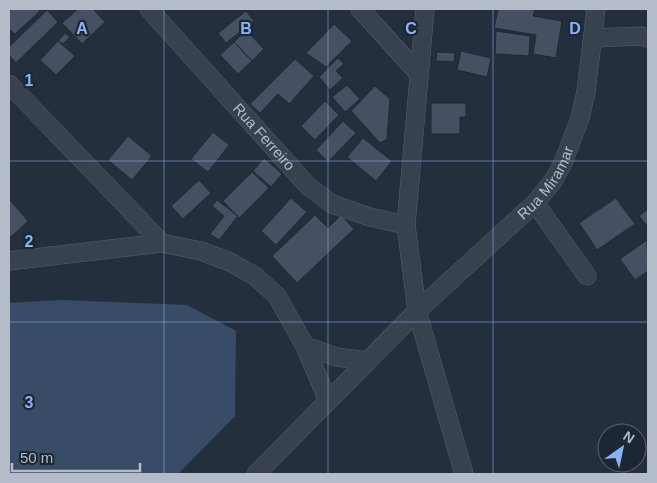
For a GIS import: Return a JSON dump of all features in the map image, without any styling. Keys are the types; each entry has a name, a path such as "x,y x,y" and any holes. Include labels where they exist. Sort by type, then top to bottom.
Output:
{"street":[{"name":"Rua Ferreiro","path":"149,9 308,186 332,204 370,217 406,225"},
{"path":"360,9 420,75"},
{"path":"425,9 406,225 417,311 464,474"},
{"name":"Rua Miramar","path":"256,474 417,311 534,203 553,181 563,164 586,92 596,9"},
{"path":"594,38 641,36 648,38"},
{"path":"9,84 162,243"},
{"path":"534,203 587,276"},
{"path":"9,261 162,243 201,251 230,262 255,276 277,296 305,346 328,401"},
{"path":"305,346 341,358 368,361"}],"water":[{"path":"62,300 187,305 236,331 235,416 178,474 9,474 9,303"}],"building":[{"path":"12,9 38,9 40,11 15,34 9,29 9,12"},
{"path":"78,9 93,9 105,22 82,44 62,23"},
{"path":"498,9 535,9 533,16 562,21 556,58 533,54 536,35 494,28"},
{"path":"47,10 58,22 16,63 9,55 9,47"},
{"path":"246,11 254,21 226,43 218,33"},
{"path":"334,24 352,41 326,67 306,53"},
{"path":"246,30 264,49 252,61 234,42"},
{"path":"496,31 530,36 529,56 495,54"},
{"path":"65,33 70,37 63,44 58,41"},
{"path":"58,41 75,56 56,75 40,60"},
{"path":"234,42 252,61 238,74 220,55"},
{"path":"461,51 491,58 487,77 457,70"},
{"path":"437,52 455,53 454,62 436,61"},
{"path":"338,58 344,64 336,71 343,78 330,90 319,77"},
{"path":"295,59 314,76 289,104 278,94 260,113 250,104"},
{"path":"347,85 360,99 345,112 332,97"},
{"path":"375,86 390,99 387,139 380,143 351,111"},
{"path":"325,101 339,115 315,140 301,126"},
{"path":"431,103 466,103 466,117 460,117 460,134 431,134"},
{"path":"343,121 356,133 328,162 316,150"},
{"path":"213,132 229,145 208,172 191,159"},
{"path":"128,136 152,156 132,180 108,160"},
{"path":"363,138 392,161 376,181 347,157"},
{"path":"264,158 282,174 271,187 253,171"},
{"path":"252,172 269,188 239,218 223,201"},
{"path":"199,180 211,193 183,219 171,206"},
{"path":"291,198 307,212 276,245 261,231"},
{"path":"616,198 635,224 597,250 579,223"},
{"path":"9,199 28,221 11,237 9,235"},
{"path":"217,200 238,216 219,240 210,234 224,216 212,206"},
{"path":"648,209 648,227 639,216"},
{"path":"315,215 328,228 341,215 354,229 297,283 272,256"},
{"path":"647,240 648,271 635,280 620,259"}]}
